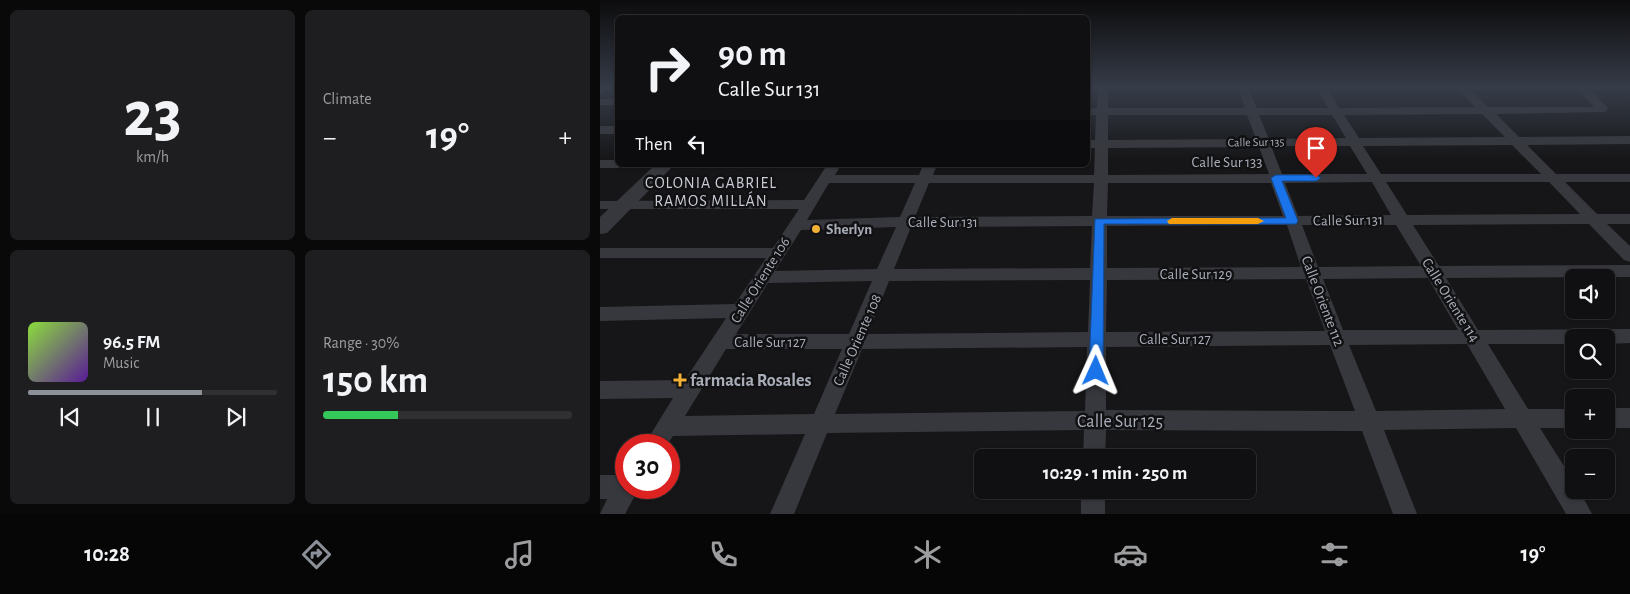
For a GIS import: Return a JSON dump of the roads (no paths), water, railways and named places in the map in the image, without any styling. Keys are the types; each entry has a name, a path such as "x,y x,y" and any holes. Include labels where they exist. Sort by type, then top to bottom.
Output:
{"street":[{"name":"Calle Oriente 112","path":"1251,111 1405,514"},
{"path":"1094,449 1101,178 1094,144 1095,112 1336,111"},
{"name":"Calle Oriente 114","path":"1336,111 1580,514"},
{"path":"1485,111 1630,256"},
{"path":"600,130 615,130"},
{"name":"Calle Sur 135","path":"1094,144 1630,140"},
{"path":"600,164 615,164"},
{"path":"600,228 663,167"},
{"name":"Calle Sur 133","path":"830,172 927,172 1101,178 1630,178"},
{"name":"Calle Oriente 106","path":"662,434 830,172"},
{"name":"Calle Oriente 108","path":"782,514 885,275 927,172"},
{"path":"600,204 809,204"},
{"name":"Calle Sur 131","path":"795,225 907,222 1630,219"},
{"path":"600,253 777,253"},
{"name":"Calle Sur 129","path":"761,277 1630,271"},
{"name":"Calle Sur 127","path":"600,314 740,311"},
{"name":"Calle Sur 127","path":"721,342 1630,336"},
{"path":"600,390 690,389"},
{"name":"Calle Sur 125","path":"667,426 819,426 1094,420 1370,421 1565,418"},
{"path":"1615,418 1630,418"},
{"path":"600,488 615,487"},
{"path":"611,514 620,499"},
{"path":"1093,499 1093,514"}],"place":[{"name":"Sherlyn","path":"816,229"},
{"name":"farmacia Rosales","path":"680,380"}],"district":[{"name":"COLONIA GABRIEL RAMOS MILLÁN","path":"711,191"}]}
